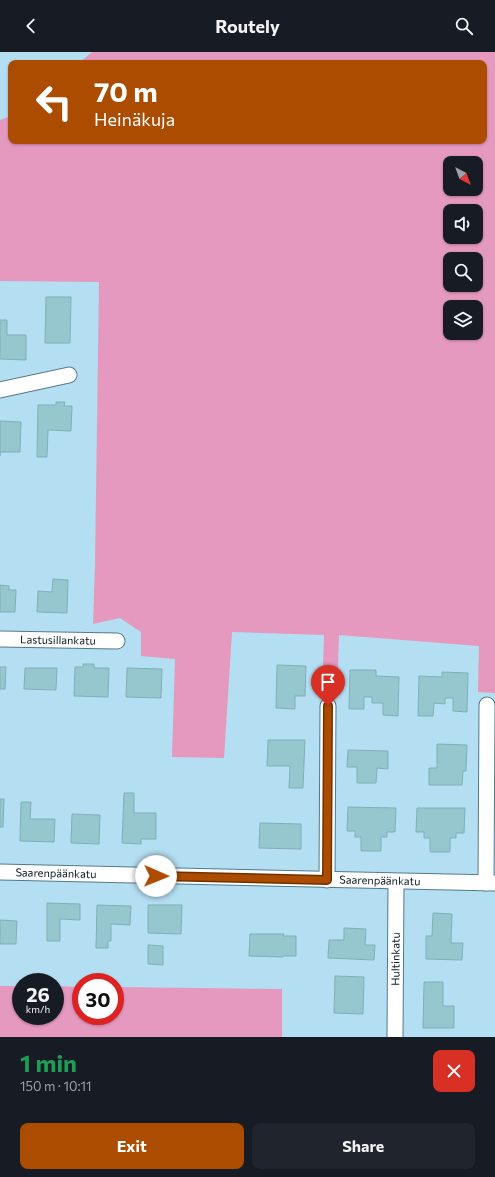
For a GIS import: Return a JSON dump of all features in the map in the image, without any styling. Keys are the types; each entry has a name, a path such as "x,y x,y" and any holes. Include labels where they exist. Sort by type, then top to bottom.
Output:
{"street":[{"path":"0,390 69,374"},
{"name":"Lastusillankatu","path":"0,639 116,641"},
{"path":"487,705 491,883"},
{"path":"327,880 328,706"},
{"name":"Saarenpäänkatu","path":"0,872 491,883"},
{"name":"Hultinkatu","path":"394,1037 396,882"}],"shaded area":[{"path":"92,52 495,52 495,693 478,692 479,646 339,635 337,695 322,694 324,635 232,632 224,758 172,757 175,659 141,656 141,632 120,618 93,624 99,282 0,281 0,120 8,117 8,144 487,144 487,60 83,60"},
{"path":"0,986 12,986 12,1025 64,1025 64,986 72,987 72,1025 124,1025 124,987 282,989 282,1037 0,1037"}],"building":[{"path":"46,297 71,297 70,343 45,343"},
{"path":"0,320 7,320 7,335 26,335 26,360 0,359"},
{"path":"56,402 65,402 64,406 72,406 71,431 48,430 47,457 37,457 38,405 56,405"},
{"path":"0,421 21,422 20,452 0,452"},
{"path":"53,579 68,580 67,613 37,612 38,591 52,592"},
{"path":"0,585 9,586 9,590 16,590 15,612 0,612"},
{"path":"83,664 94,664 94,668 109,668 108,697 74,696 75,667 83,667"},
{"path":"277,665 306,666 305,696 295,696 295,709 276,708"},
{"path":"0,667 6,667 5,689 0,689"},
{"path":"25,668 57,668 56,690 24,689"},
{"path":"127,668 162,669 161,698 126,697"},
{"path":"350,670 376,670 376,676 399,677 398,716 383,715 383,703 372,703 372,697 364,697 364,709 349,709"},
{"path":"442,672 468,673 467,712 453,711 453,698 445,698 445,704 434,703 433,716 418,716 419,676 442,677"},
{"path":"268,740 305,740 303,788 289,788 290,766 267,766"},
{"path":"437,744 467,745 466,771 463,771 462,785 429,785 429,768 437,768"},
{"path":"348,750 388,751 388,769 377,768 376,783 357,783 357,767 347,767"},
{"path":"124,793 134,793 134,813 156,813 156,839 141,839 141,844 122,843"},
{"path":"0,799 4,799 3,827 0,827"},
{"path":"21,802 31,802 30,819 55,819 54,842 20,841"},
{"path":"348,807 396,808 395,832 387,832 387,837 381,837 381,851 361,851 361,837 355,837 355,831 347,831"},
{"path":"417,808 465,808 464,833 456,833 456,838 450,838 450,852 430,852 430,838 424,838 424,832 416,832"},
{"path":"72,814 100,815 99,844 71,843"},
{"path":"260,823 301,824 301,849 259,848"},
{"path":"47,903 80,904 80,920 60,919 60,941 47,941"},
{"path":"97,905 131,906 130,925 111,924 111,941 108,941 108,948 96,948"},
{"path":"148,905 182,905 181,934 148,933"},
{"path":"433,913 452,914 451,943 463,943 462,960 426,959 426,936 432,936"},
{"path":"0,920 17,921 16,944 0,944"},
{"path":"344,928 366,929 365,945 375,945 374,960 328,958 329,940 344,940"},
{"path":"250,934 284,934 283,936 296,936 296,956 249,956"},
{"path":"148,945 163,946 163,965 148,964"},
{"path":"335,976 364,977 363,1014 334,1013"},
{"path":"424,982 443,982 443,1006 454,1006 454,1028 423,1028"}],"route":[{"path":"156,876 327,880 328,706"}]}
